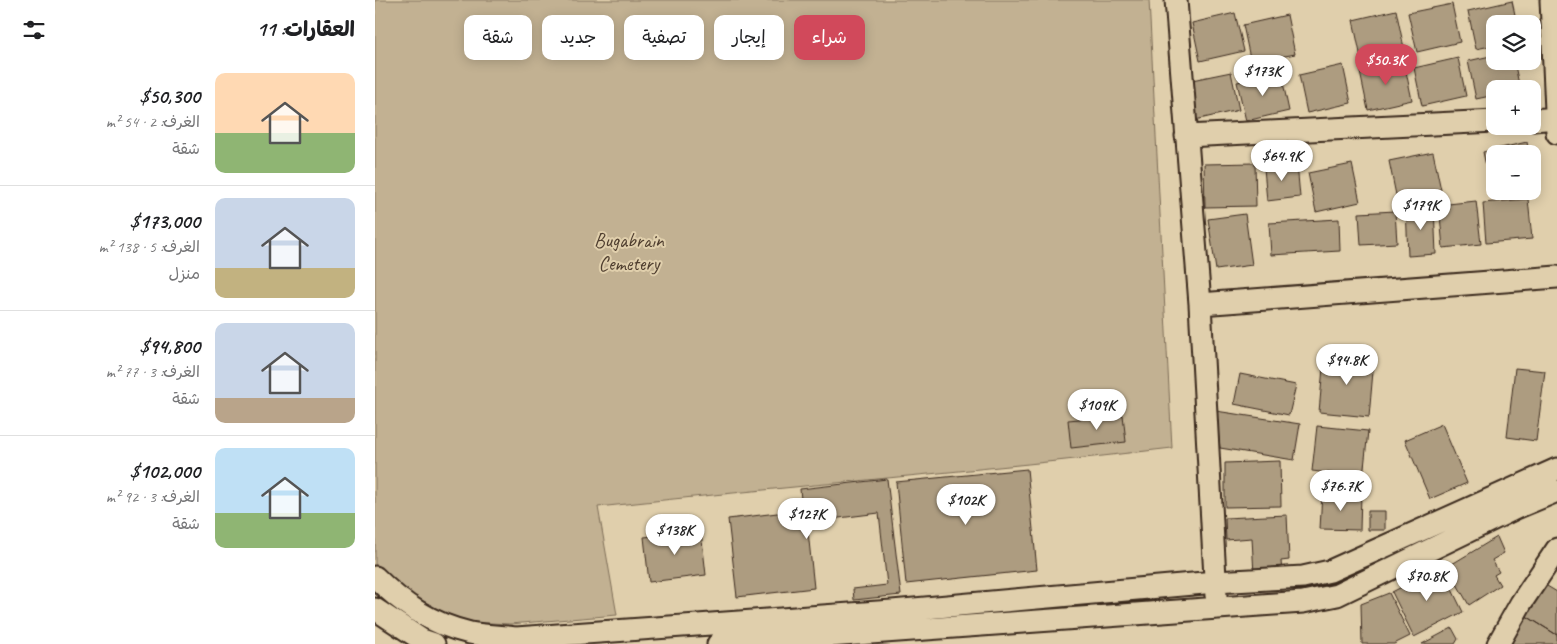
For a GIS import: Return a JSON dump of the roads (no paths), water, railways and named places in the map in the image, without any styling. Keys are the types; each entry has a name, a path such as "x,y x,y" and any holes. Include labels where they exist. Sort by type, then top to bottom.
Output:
{"street":[{"path":"1176,0 1200,304 1216,608"},
{"path":"1541,121 1557,123 1551,0"},
{"path":"1186,136 1486,121"},
{"path":"1200,304 1557,277"},
{"path":"375,577 395,596 429,619 470,633 515,638 894,628 1215,582 1303,577 1330,572 1557,469"},
{"path":"718,644 894,628 1303,602 1337,595 1515,508 1557,491"},
{"path":"1497,644 1521,603 1557,549"},
{"path":"375,609 422,640 434,644"}],"park label":[{"name":"Bugabrain Cemetery","path":"629,252"}]}
